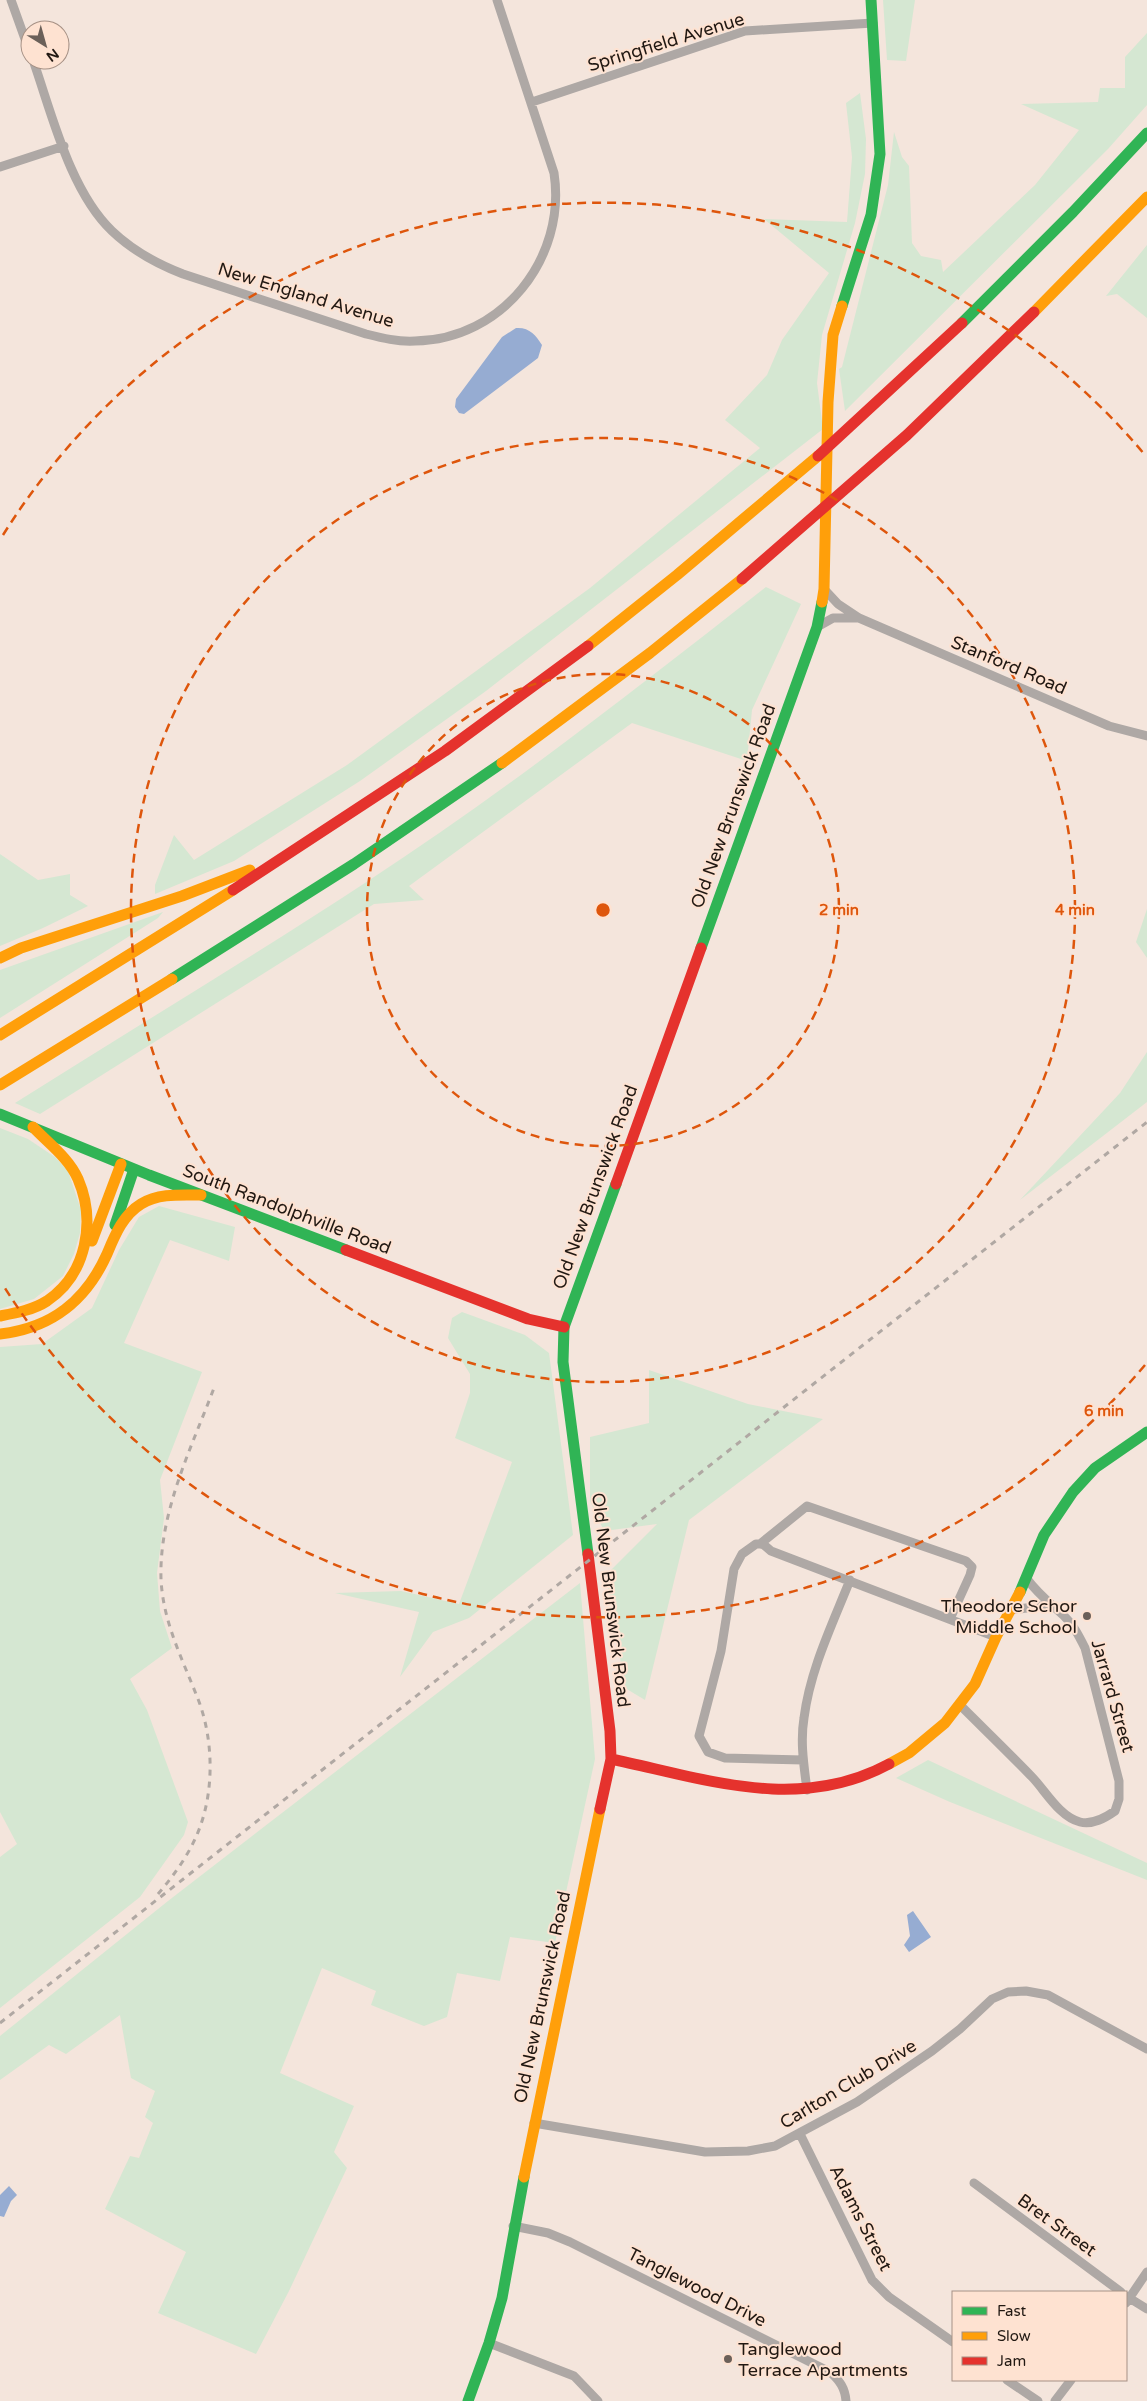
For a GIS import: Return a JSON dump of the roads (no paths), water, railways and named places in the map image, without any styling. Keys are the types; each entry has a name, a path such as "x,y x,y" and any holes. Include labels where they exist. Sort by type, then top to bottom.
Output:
{"main road":[{"name":"Old New Brunswick Road","path":"468,2401 489,2343 502,2298 513,2226 611,1759 610,1731 592,1574 563,1362 564,1327 817,627 824,589 828,402 834,335 871,215 877,182 880,144 871,0"},
{"path":"0,1035 381,794 506,707 615,625 825,452 953,333 1032,255 1147,133"},
{"path":"0,1093 5,1082 370,854 527,746 675,633 783,544 943,402 1048,300 1147,197"},
{"path":"0,958 21,948 182,896 284,857"},
{"name":"South Randolphville Road","path":"0,1114 121,1164 528,1319 564,1327"},
{"path":"33,1127 69,1164 83,1191 88,1222 83,1260"},
{"path":"0,1316 19,1314 50,1298 64,1286 90,1248 121,1164"},
{"path":"114,1234 114,1228 134,1169"},
{"path":"0,1334 24,1331 48,1322 69,1308 91,1284 107,1254 114,1234 130,1213 146,1202 169,1195 201,1195"},
{"path":"611,1759 752,1789 807,1790 849,1782 885,1766 928,1738 960,1705 975,1684 996,1637 1027,1579 1044,1535 1073,1492 1095,1468 1147,1432"}],"street":[{"path":"11,0 20,25"},
{"name":"New England Avenue","path":"37,70 75,174 99,216 120,238 148,258 183,274 366,334 391,340 416,341 460,333 492,317 521,290 540,260 552,230 556,189 554,174 532,102 497,0"},
{"name":"Springfield Avenue","path":"532,102 745,31 873,23"},
{"path":"0,167 64,146"},
{"name":"Stanford Road","path":"824,589 838,604 859,618 1109,726 1147,736"},
{"name":"Stanford Road","path":"817,627 833,618 859,618"},
{"path":"803,1760 725,1758 708,1752 699,1736 721,1651 734,1569 742,1554 756,1544 760,1544 807,1506 966,1561 972,1567 970,1575 950,1619"},
{"path":"760,1544 771,1550 996,1637"},
{"name":"Jarrard Street","path":"960,1705 1034,1779 1060,1809 1072,1819 1078,1822 1092,1823 1115,1811 1119,1799 1119,1781 1086,1648 1075,1628 1064,1615 1049,1605 1027,1579"},
{"path":"807,1790 803,1760 804,1717 811,1683 823,1647 850,1580"},
{"path":"1010,1610 1049,1605"},
{"name":"Carlton Club Drive","path":"534,2123 705,2152 748,2151 775,2146 857,2102 932,2051 960,2029 982,2006 1008,1992 1026,1991 1048,1995 1147,2049"},
{"name":"Adams Street","path":"800,2134 872,2280 889,2297 952,2341"},
{"name":"Bret Street","path":"974,2183 1120,2291"},
{"name":"Tanglewood Drive","path":"513,2226 548,2233 570,2242 830,2372 840,2381 845,2391 846,2401"},
{"path":"1147,2272 1127,2299 1147,2309"},
{"path":"489,2343 574,2376 598,2401"},
{"path":"1008,2381 1038,2401"},
{"path":"1056,2401 1070,2381"}],"water":[{"path":"516,328 528,330 537,338 542,345 538,358 464,414 459,413 455,407 456,399 502,337"},
{"path":"913,1911 931,1937 909,1952 904,1945 910,1936 907,1915"},
{"path":"9,2186 17,2195 11,2201 4,2217 0,2216 0,2195"}],"railway":[{"path":"0,2023 1147,1122"},
{"path":"158,1894 176,1871 192,1845 205,1811 210,1777 209,1743 206,1726 202,1710 169,1624 162,1594 161,1579 165,1529 171,1505 178,1481 214,1388"}],"place":[{"name":"Theodore Schor Middle School","path":"1087,1616"},
{"name":"Tanglewood Terrace Apartments","path":"728,2359"}]}
